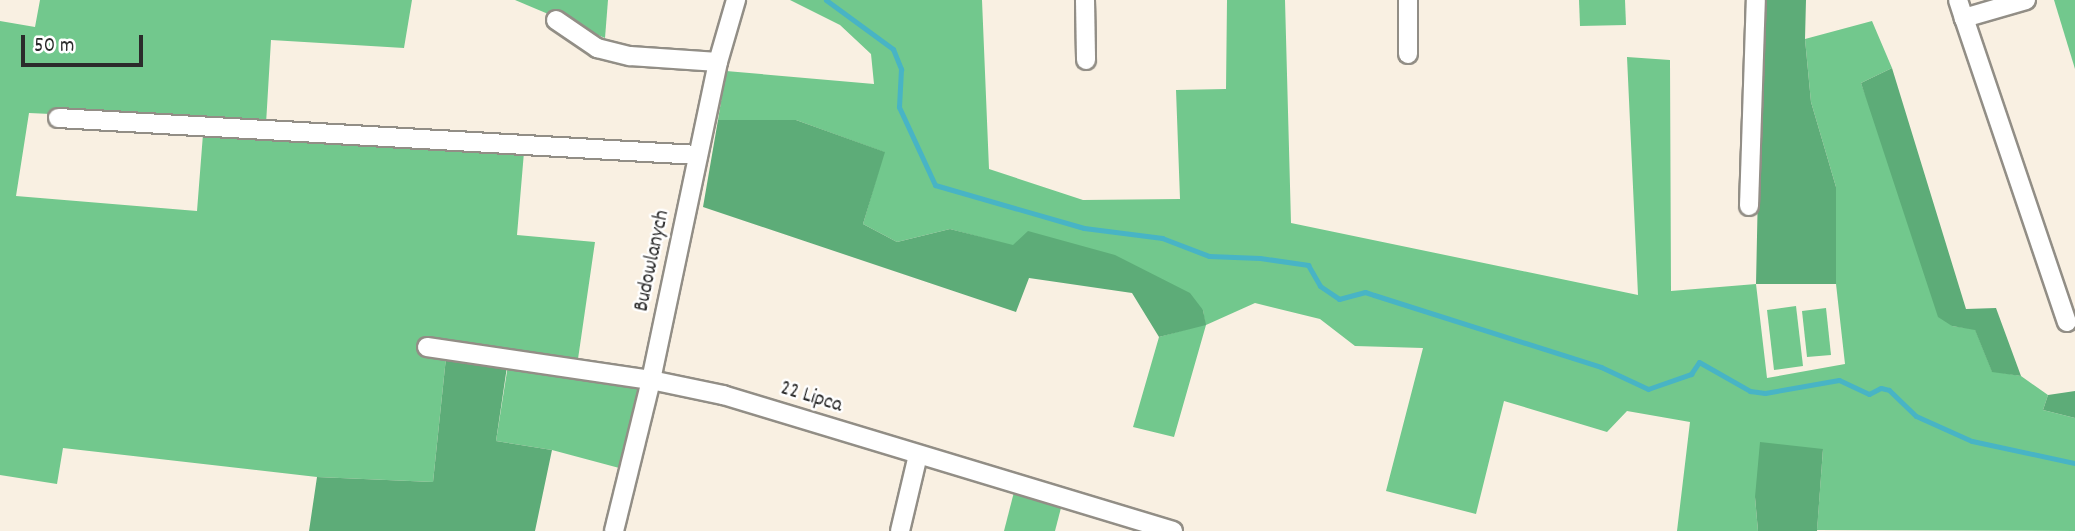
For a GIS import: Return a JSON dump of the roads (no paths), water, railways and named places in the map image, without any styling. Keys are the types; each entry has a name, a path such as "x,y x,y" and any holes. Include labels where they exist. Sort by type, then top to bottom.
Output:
{"street":[{"name":"Budowlanych","path":"614,531 651,380 718,62 736,0"},
{"path":"1085,0 1086,60"},
{"path":"1408,0 1408,54"},
{"path":"1749,206 1756,0"},
{"path":"1958,0 2067,322"},
{"path":"1964,18 2026,0"},
{"path":"556,20 597,48 630,56 718,62"},
{"path":"58,118 698,155"},
{"name":"22 Lipca","path":"427,347 651,380 723,395 1173,531"},
{"path":"900,531 919,455"}],"waterway":[{"path":"826,0 893,49 901,69 899,107 935,185 1084,228 1162,238 1209,256 1260,258 1308,265 1320,286 1339,299 1365,292 1601,367 1648,389 1691,374 1699,362 1750,391 1765,393 1839,380 1869,394 1881,388 1889,390 1916,416 1972,441 2075,463"}]}
